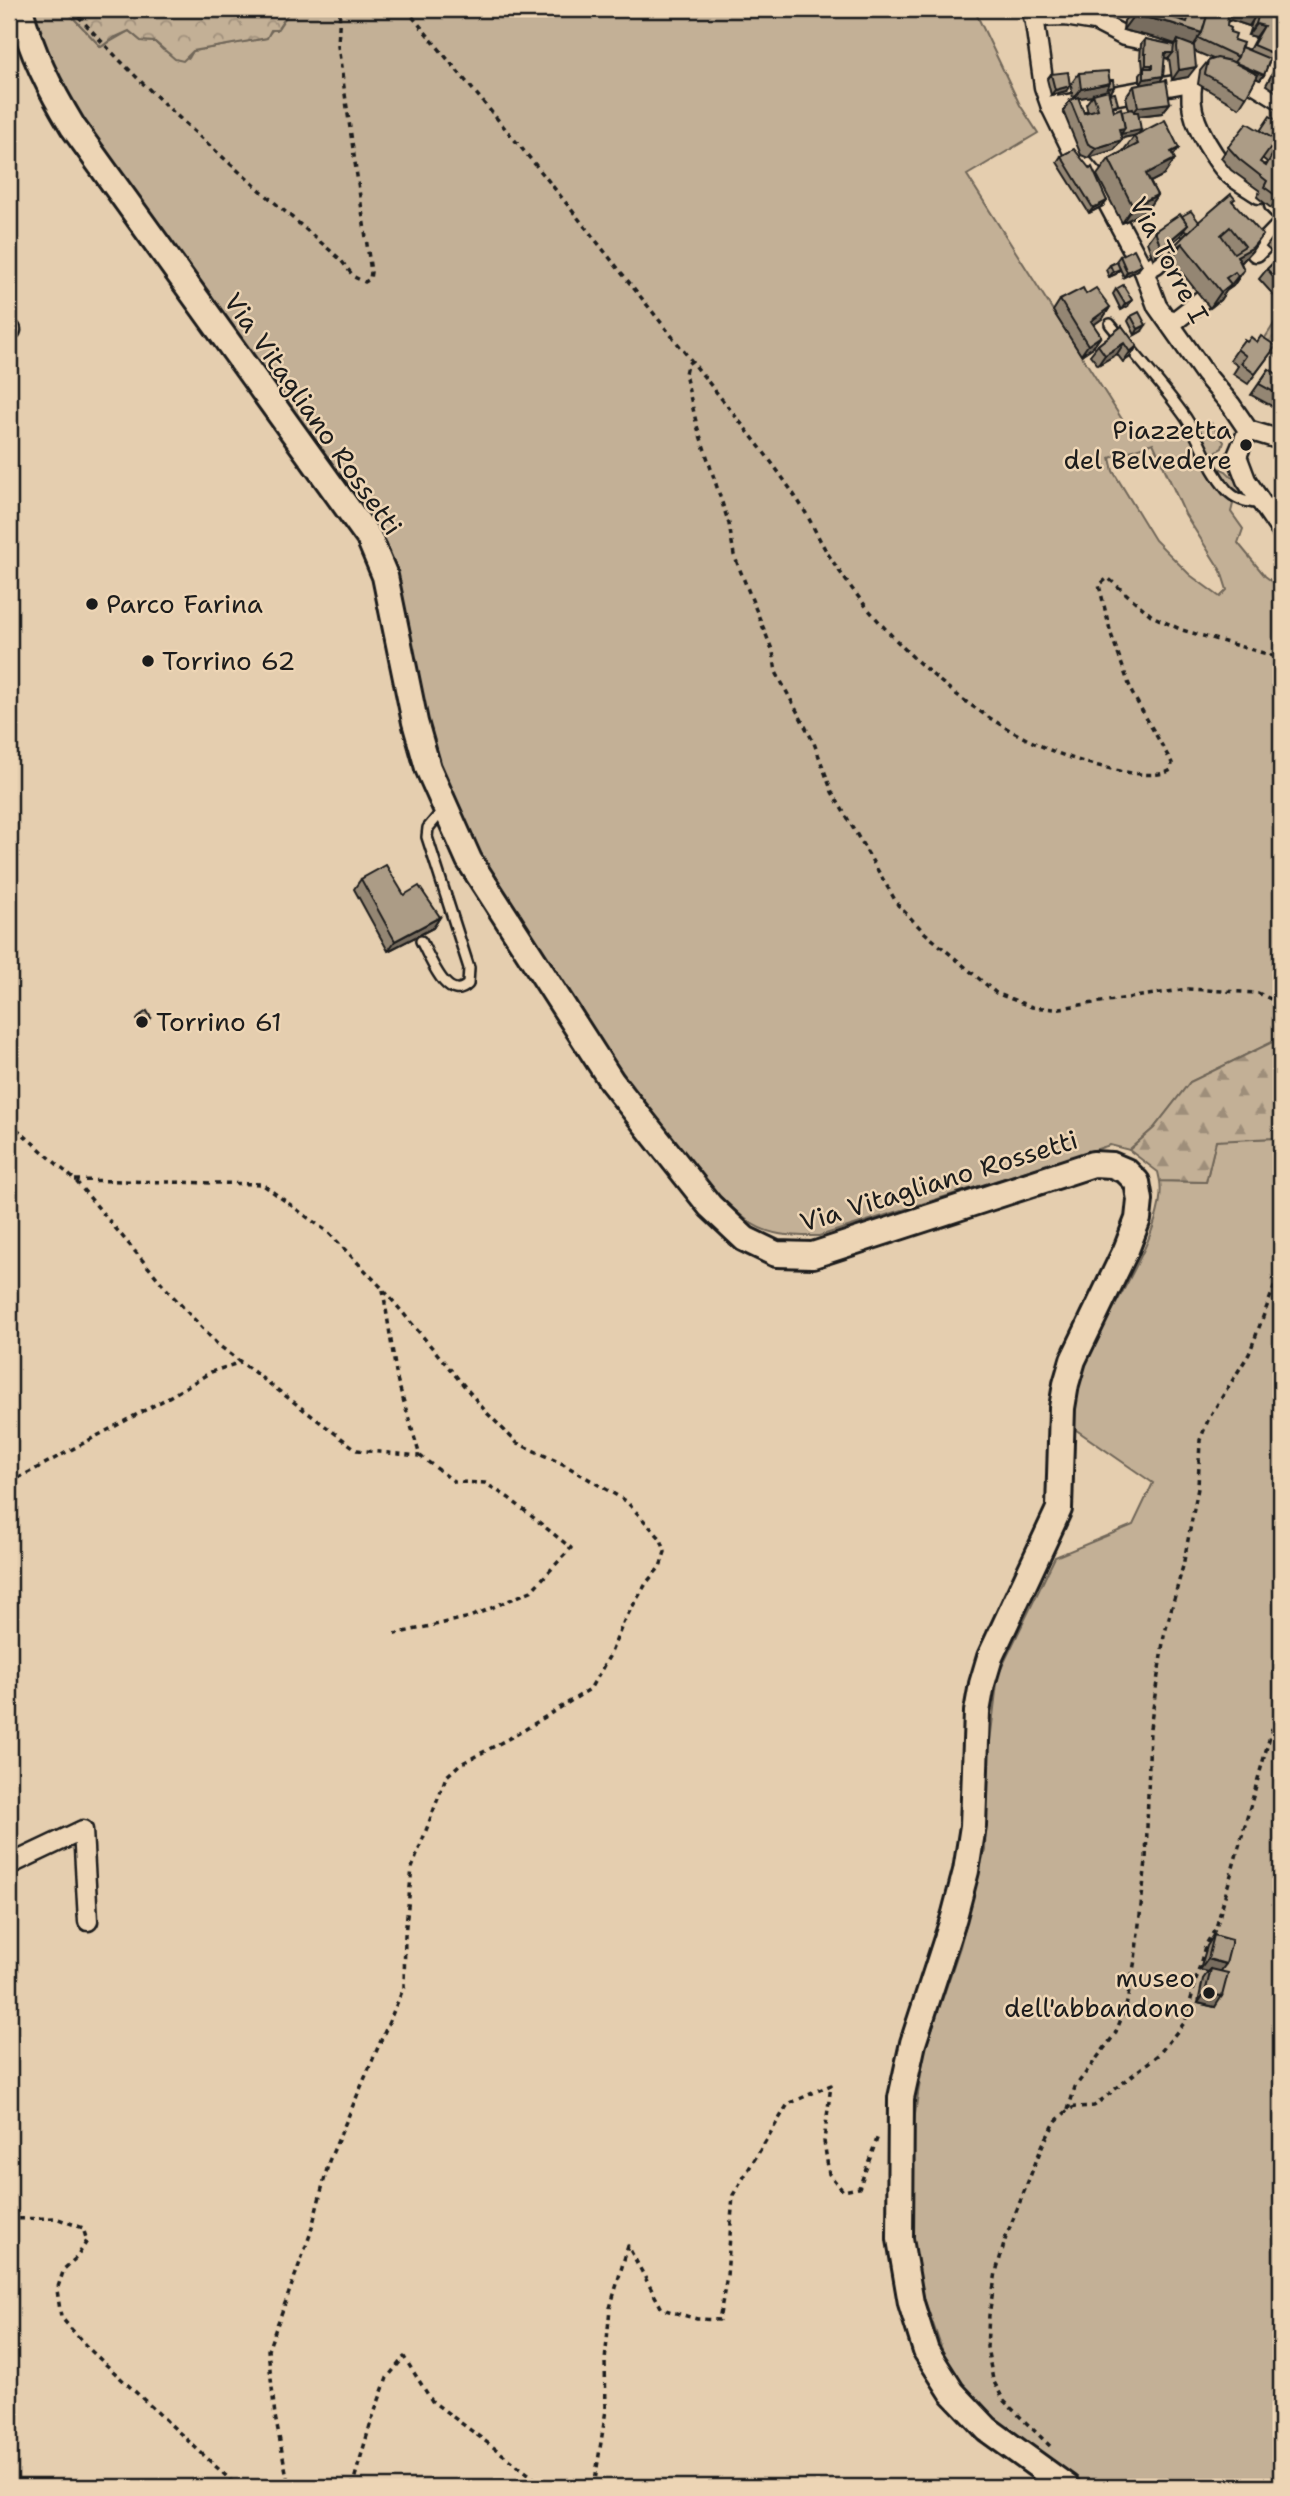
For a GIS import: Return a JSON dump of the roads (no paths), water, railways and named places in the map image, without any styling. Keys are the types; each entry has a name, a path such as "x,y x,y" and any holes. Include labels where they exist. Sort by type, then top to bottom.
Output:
{"street":[{"name":"Via Vitagliano Rossetti","path":"20,9 26,33 48,86 73,127 369,538 385,576 415,722 428,768 469,860 612,1082 710,1206 745,1239 776,1254 813,1255 1093,1164 1112,1165 1126,1171 1136,1182 1140,1200 1138,1219 1073,1360 1066,1384 1062,1408 1059,1509 990,1657 982,1684 977,1712 973,1826 966,1871 954,1917 912,2043 901,2098 901,2239 911,2303 926,2351 952,2392 987,2429 1063,2484"},
{"path":"1033,13 1095,21 1124,36 1149,41 1239,74 1281,100"},
{"name":"Via Torre I","path":"1033,13 1044,88 1074,154 1094,177 1144,271 1157,306 1248,430"},
{"path":"1262,87 1281,41"},
{"path":"1198,59 1191,82 1190,102 1196,125 1214,156 1228,173 1258,198"},
{"path":"1051,107 1191,82"},
{"path":"1256,252 1281,226"},
{"path":"1144,271 1156,264 1182,238"},
{"path":"1171,324 1203,299"},
{"path":"1279,439 1248,430 1237,456 1246,480 1281,530"},
{"path":"9,1865 83,1830 88,1921"}],"lane":[{"path":"1110,324 1185,416 1197,435 1209,464 1228,491 1246,502 1262,504"},
{"path":"421,941 447,987 456,991 463,990 468,984 470,968 427,837 428,828 444,809"}],"place":[{"name":"Piazzetta del Belvedere","path":"1246,445"},
{"name":"Parco Farina","path":"92,604"},
{"name":"Torrino 62","path":"148,661"},
{"name":"Torrino 61","path":"142,1022"},
{"name":"museo dell'abbandono","path":"1209,1993"}]}
